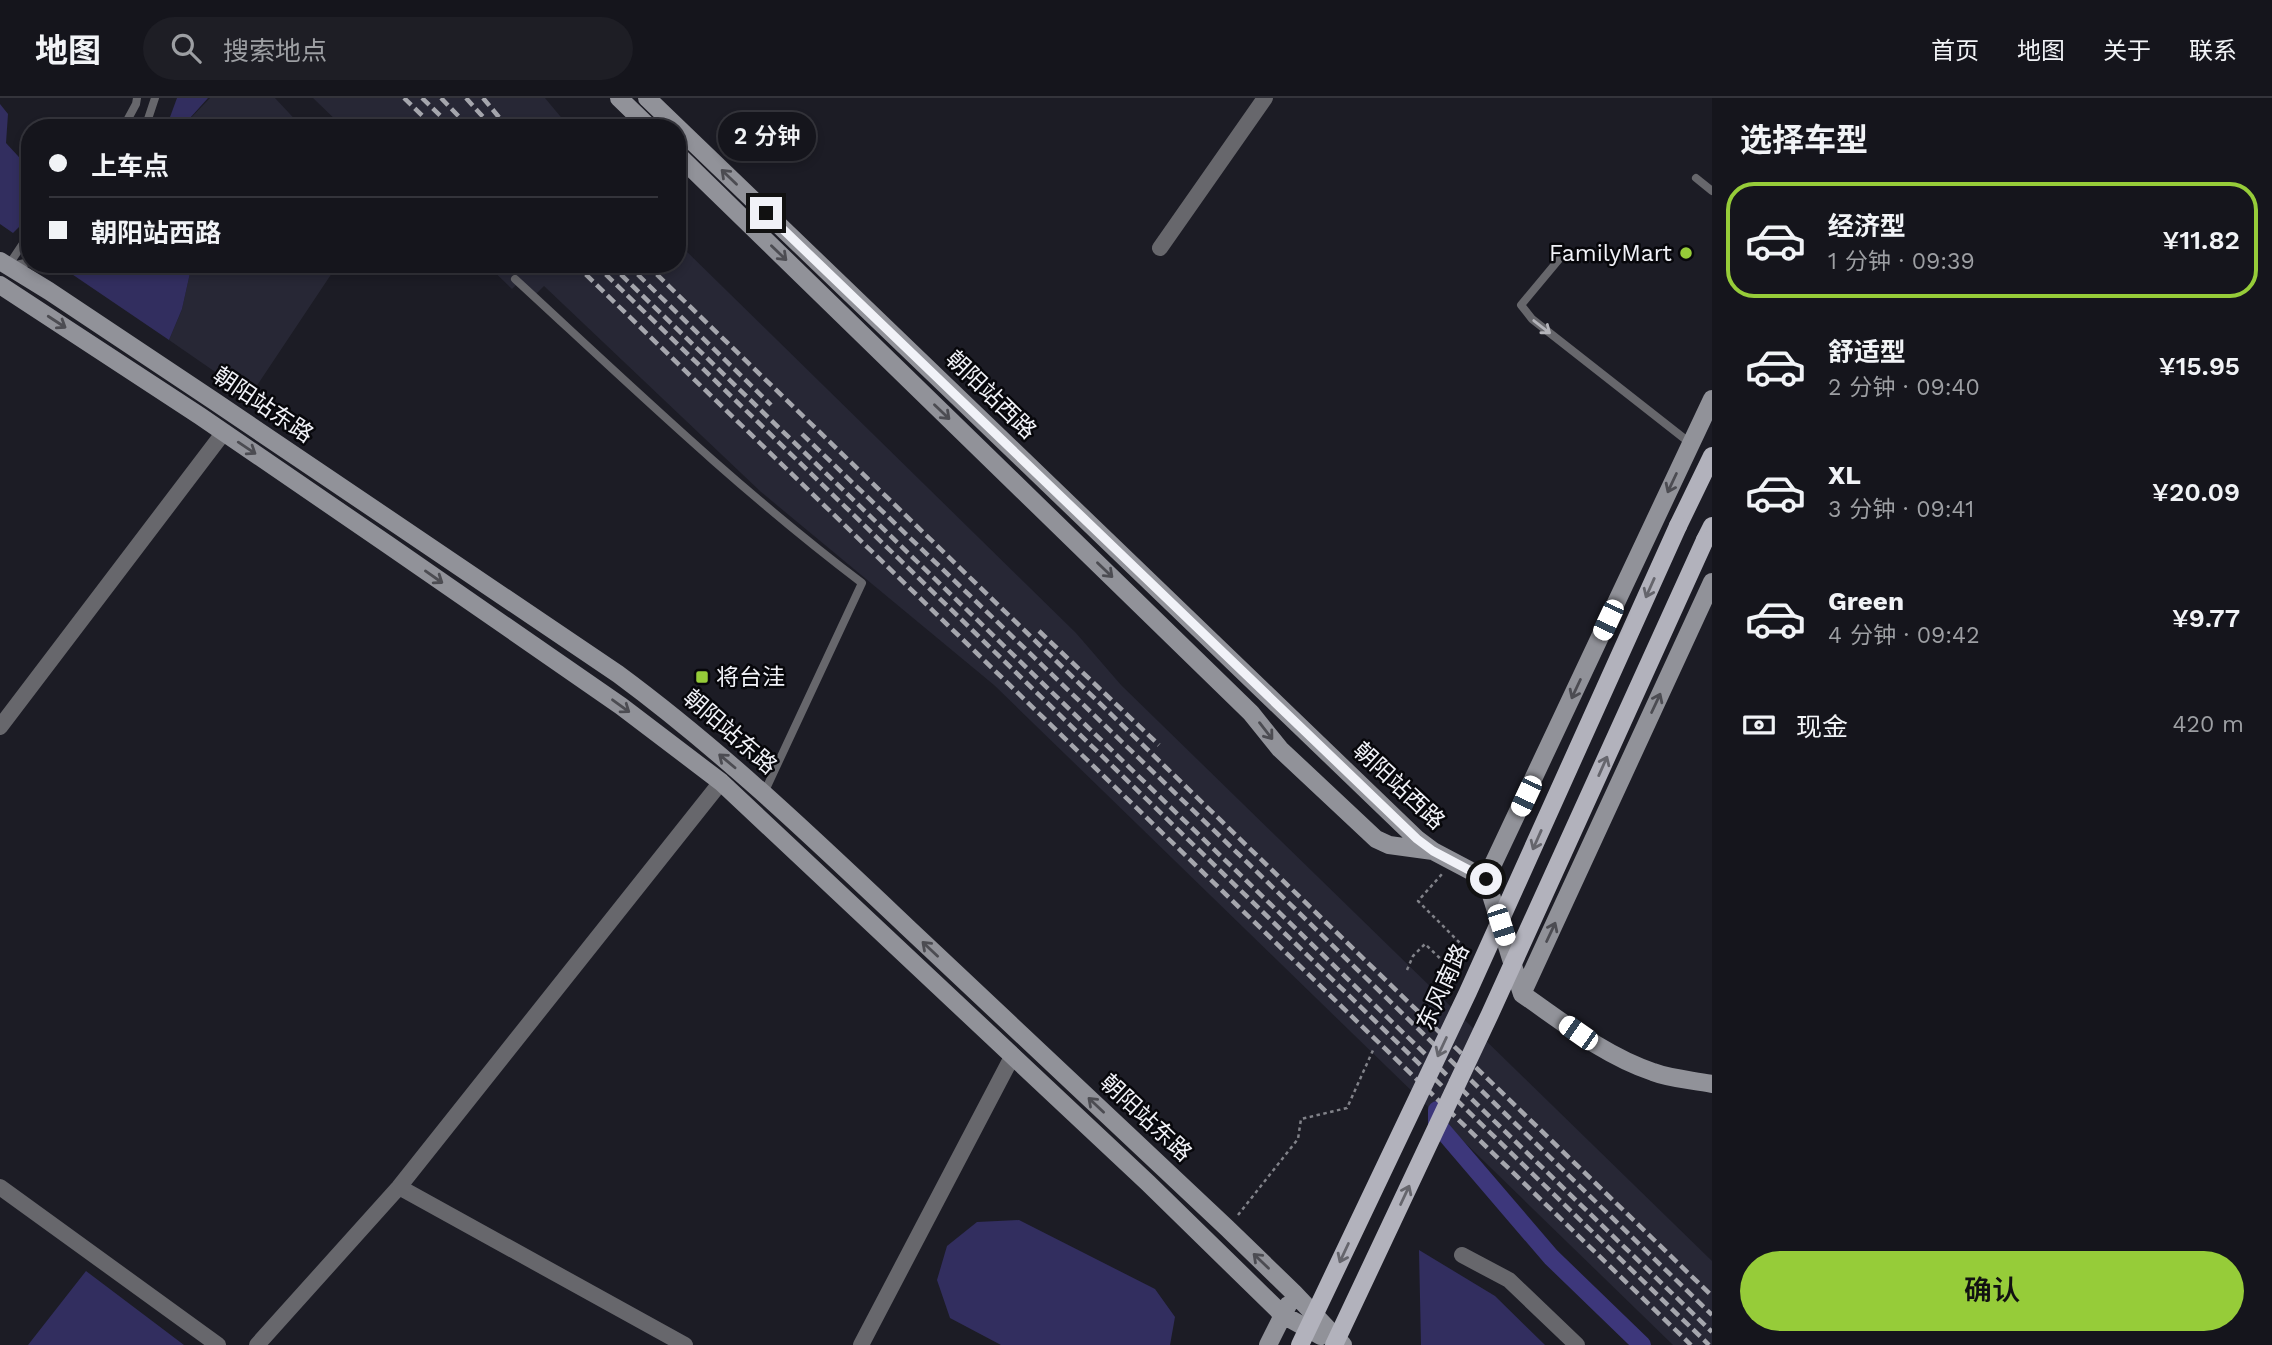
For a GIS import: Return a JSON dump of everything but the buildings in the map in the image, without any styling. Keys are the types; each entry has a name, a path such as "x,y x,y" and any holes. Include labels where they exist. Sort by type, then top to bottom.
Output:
{"main road":[{"path":"619,98 641,119"},
{"name":"朝阳站西路","path":"648,98 670,119"},
{"name":"朝阳站西路","path":"686,135 1241,671 1417,839 1433,851"},
{"name":"朝阳站西路","path":"686,163 1251,713 1280,749 1366,830 1389,845 1433,851"},
{"name":"朝阳站东路","path":"3,267 49,290 666,709 764,793 1227,1228 1343,1345"},
{"name":"朝阳站东路","path":"0,285 224,432 621,706 721,782 1148,1183 1283,1315 1335,1345"},
{"path":"1712,400 1486,879 1522,995 1597,1046 1625,1061 1655,1073 1712,1084"},
{"name":"东风南路","path":"1300,1345 1468,992 1712,456"},
{"path":"1335,1345 1496,1002 1709,533"},
{"path":"1522,995 1712,582"},
{"path":"1433,851 1486,879"},
{"path":"1268,1345 1294,1293"}],"street":[{"path":"1160,248 1265,98"},
{"path":"0,727 224,432"},
{"path":"257,1345 399,1187 721,782"},
{"path":"861,1345 1013,1055"},
{"path":"0,1186 218,1345"},
{"path":"399,1187 685,1345"},
{"path":"1462,1255 1509,1280 1577,1345"}],"lane":[{"path":"128,119 136,104 136,98"},
{"path":"148,119 155,98"},
{"path":"1696,178 1712,191"},
{"path":"3,267 21,244"},
{"path":"1561,257 1521,305 1532,319 1690,443"},
{"path":"3,267 21,264"},
{"path":"515,279 688,439 807,542 862,583 764,793"}],"path":[{"path":"1407,970 1413,956 1425,944 1445,963 1464,947 1418,901 1453,862"},
{"path":"1227,1228 1298,1139 1301,1119 1347,1108 1374,1048"}],"shaded area":[{"path":"177,98 208,98 189,119 169,119"},
{"path":"210,98 275,98 295,119 190,119"},
{"path":"313,98 545,98 562,119 335,119"},
{"path":"0,104 8,114 6,143 21,159 21,225 13,233 0,224"},
{"path":"686,251 1076,633 1121,685 1712,1261 1712,1345 1673,1345 994,685 761,492 544,286 535,295 520,281 512,289 495,273 686,273"},
{"path":"70,273 190,273 182,309 169,340"},
{"path":"190,273 332,273 250,396 169,340 182,309"},
{"path":"1019,1220 1155,1289 1175,1317 1170,1345 1001,1345 950,1318 937,1280 947,1246 977,1222"},
{"path":"1419,1250 1495,1296 1545,1345 1421,1345"},
{"path":"86,1271 184,1345 28,1345"}],"waterway":[{"path":"1437,1110 1437,1124 1551,1257 1642,1345"}],"railway":[{"path":"404,98 426,119"},
{"path":"422,98 444,119"},
{"path":"441,98 461,119"},
{"path":"466,98 485,119"},
{"path":"483,98 500,119"},
{"path":"584,273 1691,1345"},
{"path":"604,273 1709,1345"},
{"path":"619,273 1712,1332"},
{"path":"636,273 771,405"},
{"path":"655,273 1712,1296"},
{"path":"802,434 1712,1315"},
{"path":"1039,631 1159,745"}],"place":[{"name":"FamilyMart","path":"1686,253"},
{"name":"将台洼","path":"702,677"}],"route":[{"path":"766,213 1417,839 1433,851 1486,879"}]}
